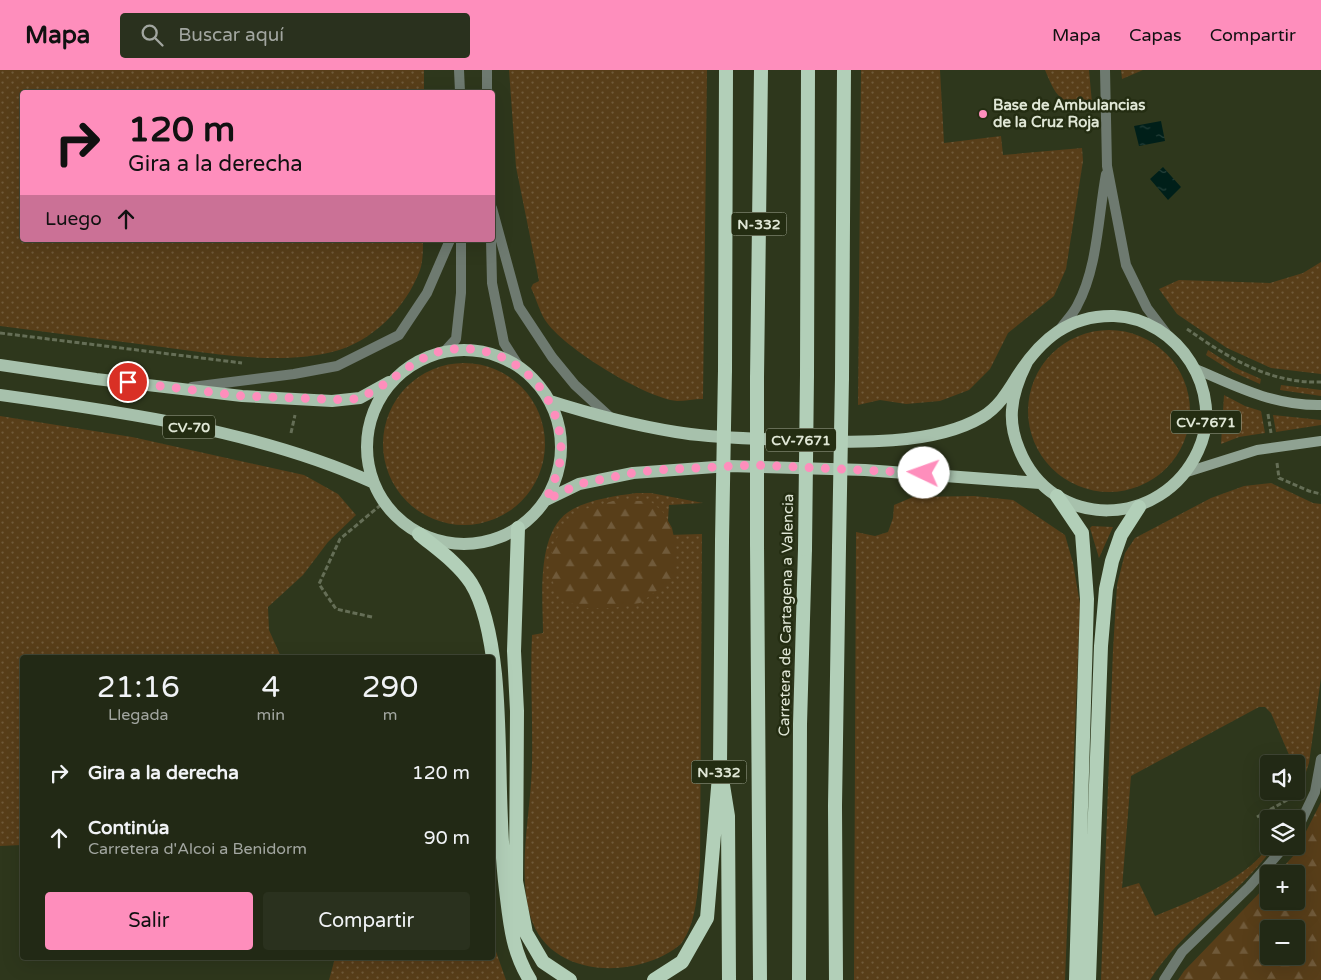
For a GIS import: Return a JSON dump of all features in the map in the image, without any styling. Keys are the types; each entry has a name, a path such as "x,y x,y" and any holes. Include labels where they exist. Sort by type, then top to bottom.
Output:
{"highway":[{"name":"N-332","path":"654,980 682,962 707,918 720,764 725,370 726,70"},
{"name":"Carretera de Cartagena a Valencia","path":"760,980 756,544 761,70"},
{"name":"Carretera de Cartagena a Valencia","path":"799,980 800,724 807,375 808,70"},
{"path":"836,980 835,806 842,378 844,70"},
{"path":"1057,496 1082,533 1088,599 1076,980"},
{"path":"1089,980 1101,646 1106,589 1112,561 1121,536 1139,507"},
{"path":"518,528 514,651 516,881 526,933 543,962 570,980"},
{"path":"419,534 448,558 470,582 477,594 488,629 492,655"},
{"path":"495,680 502,858 510,931 519,962 530,980"},
{"path":"720,764 728,816 729,980"}],"main road":[{"name":"CV-7671","path":"550,401 612,418 677,432 752,438 856,442 905,438 963,427 984,416 1004,397 1026,362 1041,343 1060,329 1087,319 1115,316 1143,322 1168,336 1184,351 1196,369 1204,395 1206,422 1200,448 1187,472 1166,493 1139,507 1111,512 1083,508 1057,496 1040,483 1024,462 1014,438 1012,412 1016,386 1026,362"},
{"path":"0,365 242,396 349,400 360,398 392,380 416,361 445,350 470,349 487,352 518,365 535,380 550,401 559,425 561,451 557,476 546,500 533,516 518,528 495,540 469,544 443,543 419,534 399,520 383,503 372,482 366,455 368,428 376,403 392,380"},
{"name":"CV-7671","path":"1196,369 1256,396 1289,403 1321,405"},
{"name":"CV-70","path":"0,395 80,407 287,449 334,464 372,482"},
{"name":"CV-7671","path":"1187,472 1257,450 1321,442"},
{"name":"CV-7671","path":"546,500 579,484 633,473 729,466 865,470 1040,483"}],"street":[{"path":"459,70 460,90"},
{"path":"487,90 488,70"},
{"path":"1104,70 1107,166 1126,264 1147,308 1168,336"},
{"path":"1060,329 1077,308 1086,286 1107,166"},
{"path":"495,219 520,307 552,357 574,385 612,418"},
{"path":"177,388 227,383 337,366 399,335 427,293 449,242"},
{"path":"445,350 456,339 461,293 461,242"},
{"path":"491,242 492,282 504,343 518,365"},
{"path":"1305,813 1315,792 1321,759"},
{"path":"1164,980 1182,952 1249,887 1277,855"}],"path":[{"path":"1186,328 1227,356 1271,376 1321,382"},
{"path":"0,333 249,364"},
{"path":"372,616 336,610 319,584 340,539 383,503"},
{"path":"1257,817 1294,796 1317,778"}],"green space":[{"path":"0,70 424,70 424,90 20,90 20,242 423,242 421,267 406,298 385,322 360,341 332,352 312,356 269,358 225,355 0,326"},
{"path":"509,70 707,70 703,399 677,401 645,391 605,370 586,357 568,344 545,320 531,288 533,284 539,281 516,167"},
{"path":"861,70 940,70 944,143 1001,136 1003,155 1082,148 1083,161 1066,269 1054,296 1008,333 990,369 969,390 940,401 906,404 880,400 858,405"},
{"path":"1045,70 1089,70 1092,103 1072,102 1061,97 1056,93"},
{"path":"1121,70 1143,70 1122,79"},
{"path":"1321,262 1321,374 1271,368 1227,348 1177,314 1159,289 1179,280 1270,283 1303,273"},
{"path":"1117,330 1133,333 1147,339 1167,353 1177,366 1187,387 1190,411 1187,435 1177,456 1167,469 1154,479 1133,489 1101,492 1085,489 1071,483 1057,474 1046,463 1031,435 1028,403 1031,387 1037,373 1046,359 1057,348 1085,333"},
{"path":"1208,350 1236,368 1261,379 1260,384 1233,372 1206,355"},
{"path":"472,363 488,366 502,372 522,386 532,399 542,420 545,444 542,468 532,489 522,502 509,512 488,522 456,525 440,522 426,516 412,507 401,496 386,468 383,436 386,420 392,406 401,392 412,381 440,366"},
{"path":"1281,385 1321,390 1321,396 1280,390"},
{"path":"1224,395 1245,406 1261,411 1265,433 1239,437 1221,444"},
{"path":"1273,415 1321,420 1321,425 1276,432"},
{"path":"0,416 132,437 304,475 338,494 356,515 328,542 303,575 268,607 269,630 280,655 20,655 20,845 0,846"},
{"path":"1271,483 1313,503 1321,504 1321,678 1309,763 1305,775 1305,755 1289,755 1271,713 1265,707 1259,707 1131,776 1122,888 1139,883 1155,916 1217,888 1247,869 1262,855 1267,855 1244,881 1178,944 1150,980 1101,980 1113,650 1117,585 1125,553 1135,538 1211,498 1244,486"},
{"path":"636,493 651,493 703,503 669,505 667,535 702,534 700,867 693,917 681,944 663,956 642,964 619,968 596,967 574,962 555,952 540,936 530,915 526,897 525,859 532,764 532,635 543,633 542,583 544,565 552,532 561,519 573,509 588,503 604,498"},
{"path":"974,496 1013,500 1065,535 1073,563 1080,604 1065,980 854,980 856,532 875,536 888,532 893,518 894,505 913,497"},
{"path":"613,501 650,501 663,512 672,528 676,547 674,578 640,603 613,608 582,608 560,598 550,575 552,548 562,528 582,510"},
{"path":"1092,526 1113,527 1099,558 1090,528"},
{"path":"1321,802 1321,980 1178,980 1184,971 1260,892 1260,910 1305,910 1305,865 1285,865 1294,855 1305,855 1305,833"},
{"path":"495,949 506,980 329,980 334,960 495,960"}],"water":[{"path":"1161,121 1165,141 1139,146 1134,126"},
{"path":"1163,167 1181,187 1168,200 1150,179"}],"place":[{"name":"Base de Ambulancias de la Cruz Roja","path":"983,114"}],"route":[{"path":"128,382 242,396 296,398 302,400 349,400 360,398 392,380 416,361 445,350 470,349 495,354 518,365 535,380 550,401 559,425 561,451 557,476 546,500 579,484 656,470 754,465 924,473"}]}
